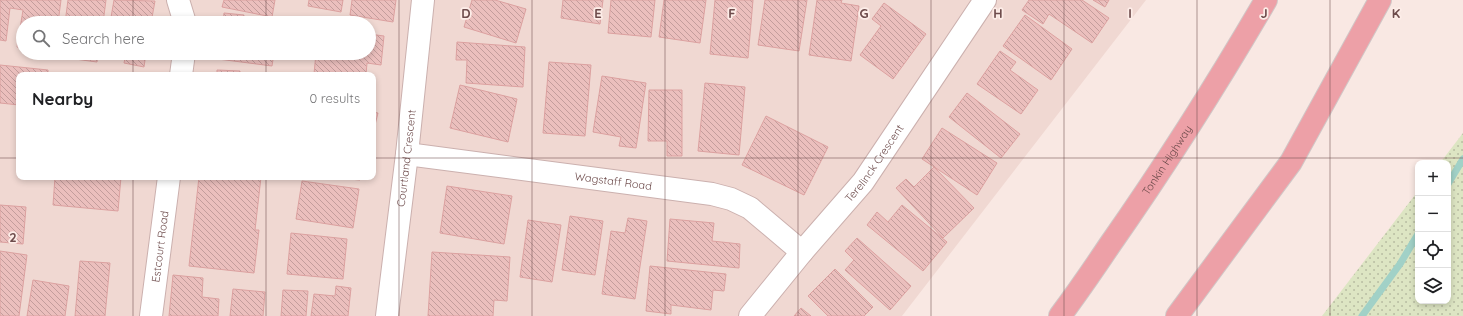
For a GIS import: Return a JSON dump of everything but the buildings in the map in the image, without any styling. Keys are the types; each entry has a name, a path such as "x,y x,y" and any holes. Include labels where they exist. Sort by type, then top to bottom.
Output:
{"highway":[{"name":"Tonkin Highway","path":"1060,316 1188,131 1266,0"},
{"path":"1177,316 1292,162 1380,0"}],"street":[{"path":"178,0 183,16"},
{"name":"Courtland Crescent","path":"387,316 407,154 423,0"},
{"name":"Terelinck Crescent","path":"750,316 802,252 863,182 976,3"},
{"path":"181,72 183,60"},
{"name":"Wagstaff Road","path":"407,154 712,194 732,199 750,208 802,252"},
{"name":"Estcourt Road","path":"151,316 169,180"}],"shaded area":[{"path":"0,0 1146,0 902,316 0,316"}],"green space":[{"path":"1463,133 1463,316 1322,316 1415,195 1415,304 1451,304 1451,160 1442,160"}],"waterway":[{"path":"1451,179 1463,159"},
{"path":"1362,316 1400,264 1415,239"}]}
